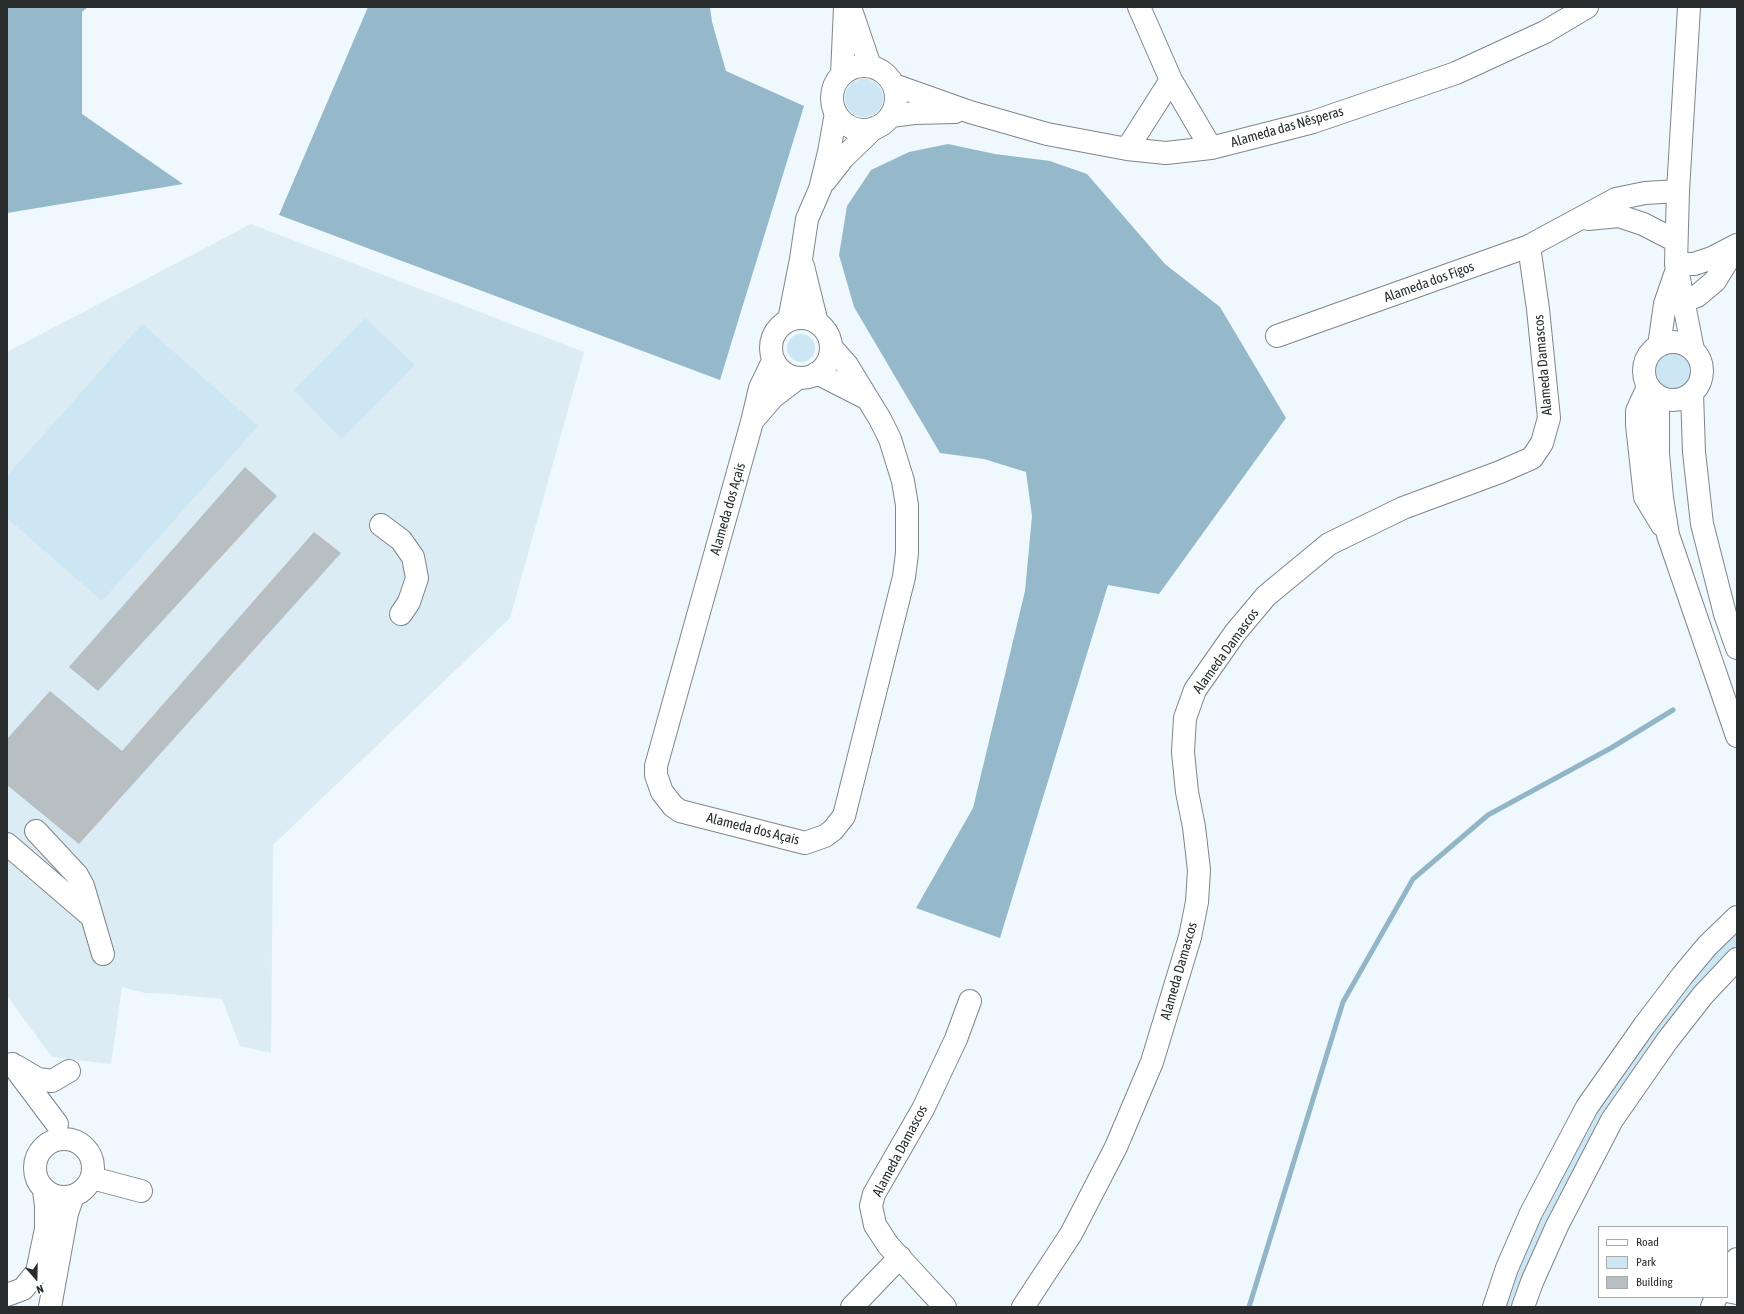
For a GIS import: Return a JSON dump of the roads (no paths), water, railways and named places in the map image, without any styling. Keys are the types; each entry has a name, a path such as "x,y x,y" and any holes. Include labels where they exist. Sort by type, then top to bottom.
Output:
{"street":[{"path":"842,75 844,7"},
{"path":"850,7 870,66"},
{"path":"1139,7 1171,80 1211,148"},
{"name":"Alameda das Nêsperas","path":"894,85 970,112 1048,134 1127,149 1166,153 1211,148 1313,122 1456,73 1545,32 1587,7"},
{"path":"1684,10 1676,268 1693,350"},
{"path":"870,66 880,70 888,76 894,85 896,101 891,116 884,124 863,130 852,128 843,122 836,114 833,104 833,94 836,84 842,75 850,69 870,66"},
{"path":"1127,149 1171,80"},
{"name":"Alameda das Nêsperas","path":"891,116 914,113 970,112"},
{"path":"789,320 807,219 820,189 836,114"},
{"path":"820,189 843,158 874,128"},
{"name":"Alameda dos Figos","path":"1277,336 1529,246 1616,199 1645,193 1678,191"},
{"name":"Alameda dos Figos","path":"1578,220 1619,216 1643,224 1676,241"},
{"path":"1676,268 1712,258 1737,245"},
{"path":"1684,301 1697,296 1715,281 1737,245"},
{"name":"Alameda Damascos","path":"1023,1307 1071,1234 1116,1147 1152,1062 1190,937 1197,902 1199,870 1194,827 1187,792 1183,752 1185,718 1195,690 1235,633 1266,596 1329,544 1403,508 1500,472 1532,458 1542,443 1549,418 1538,309 1529,246"},
{"path":"801,259 817,323"},
{"path":"1659,346 1665,304 1676,268"},
{"path":"752,422 773,398 807,376 825,366 830,357 831,347 829,338 824,329 817,323 808,319 798,318 789,320 781,325 771,342 773,361 779,370 788,375 807,376 869,400"},
{"path":"1695,390 1684,398 1675,400 1666,400 1653,392 1645,380 1644,364 1647,357 1659,346 1677,342 1686,345 1693,350 1699,358 1702,368 1701,378 1695,390 1694,452 1702,524 1725,614 1737,648"},
{"name":"Alameda dos Açais","path":"773,361 760,388 752,422 658,758 656,775 662,792 673,806 680,811 805,843 826,836 844,816 904,577 907,553 908,529 903,481 890,439 869,400 847,365 831,347"},
{"path":"1653,392 1662,498 1668,535 1737,736"},
{"path":"1668,535 1672,529 1679,524 1696,522 1702,524"},
{"path":"381,525 401,540 413,557 417,578 409,602 401,614"},
{"path":"36,831 77,875 83,886 103,954"},
{"path":"7,844 92,917"},
{"path":"1494,1307 1507,1268 1531,1213 1587,1106 1682,976 1707,946 1737,917"},
{"path":"1523,1307 1556,1226 1612,1120 1667,1041 1702,995 1737,959"},
{"name":"Alameda Damascos","path":"945,1307 888,1245 875,1225 871,1206 874,1194 923,1109 956,1040 970,1001"},
{"path":"57,1124 12,1064 38,1079 52,1081 69,1071"},
{"path":"66,1138 75,1140 83,1145 93,1160 94,1169 92,1178 88,1186 73,1196 63,1197 52,1195 44,1190 38,1181 35,1172 35,1161 39,1152 46,1145 56,1139 66,1138"},
{"path":"92,1178 141,1191"},
{"path":"7,1295 23,1289 37,1272 46,1228 44,1190"},
{"path":"50,1307 67,1213 73,1196"},
{"path":"852,1307 900,1257"},
{"path":"1728,1275 1737,1258"}],"waterway":[{"path":"1249,1307 1343,1002 1413,879 1488,815 1611,748 1673,710"}]}
